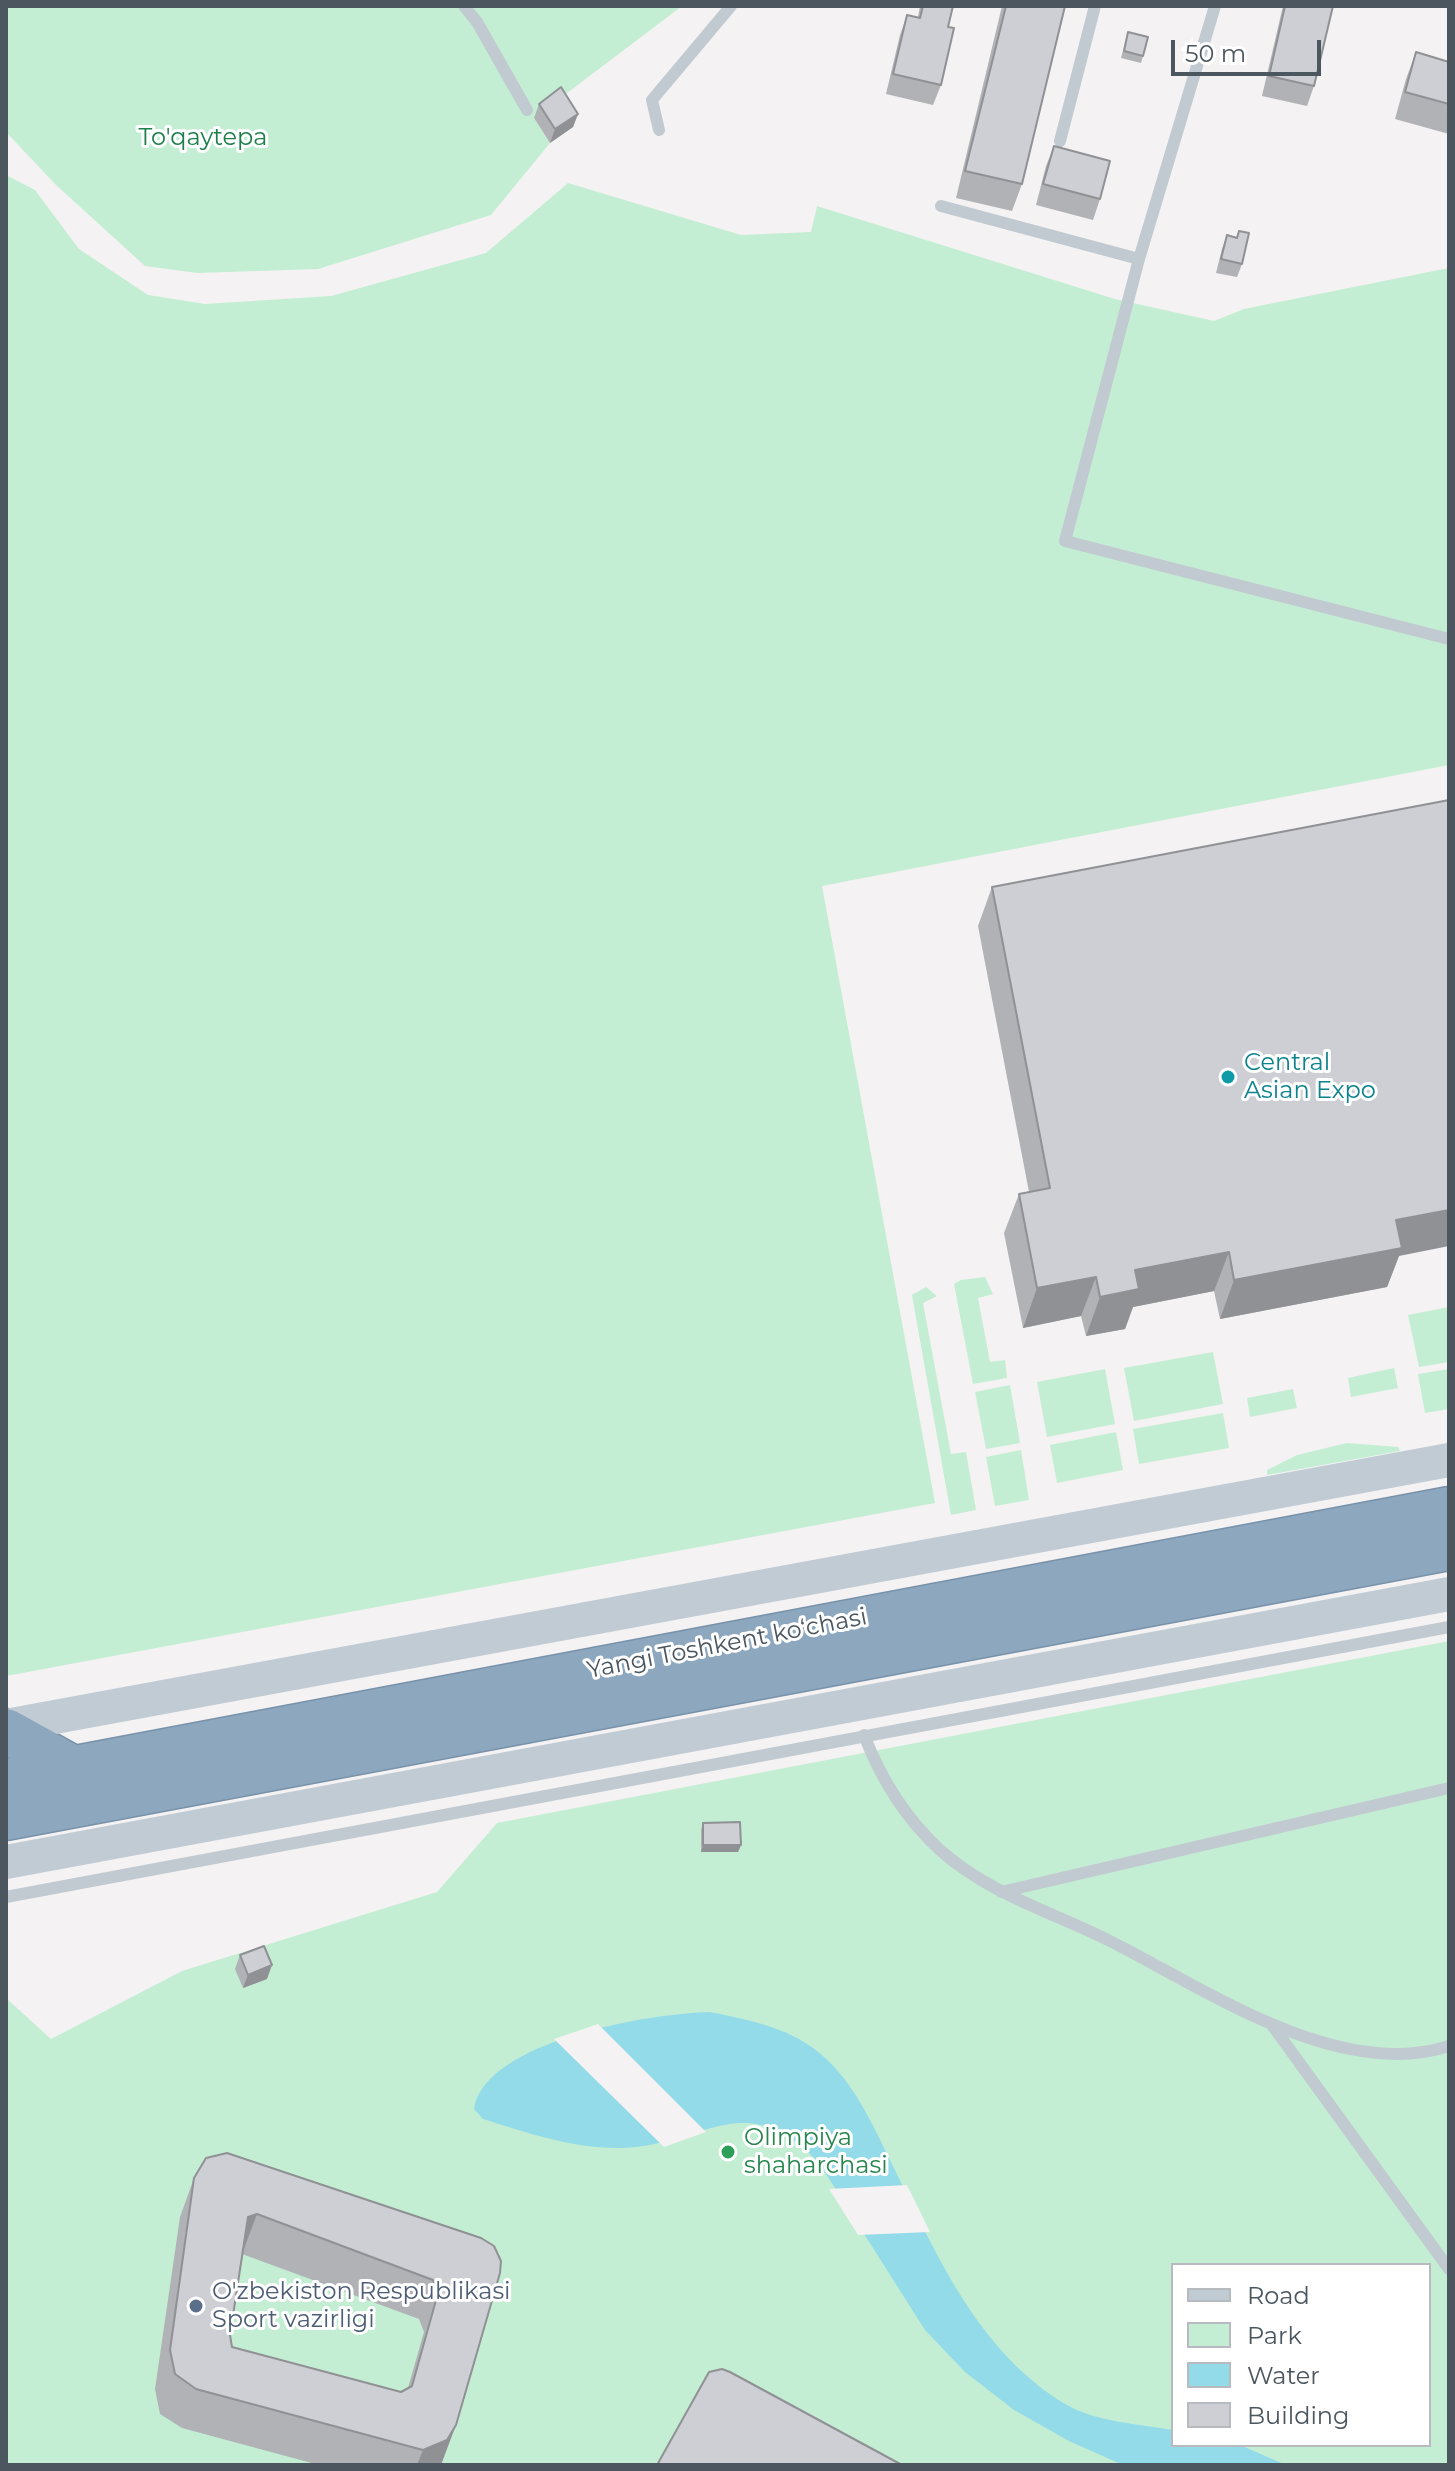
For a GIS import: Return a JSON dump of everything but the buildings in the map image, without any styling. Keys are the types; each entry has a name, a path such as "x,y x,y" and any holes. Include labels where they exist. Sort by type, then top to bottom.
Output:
{"highway":[{"name":"Yangi Toshkent ko‘chasi","path":"6,1781 1449,1509"},
{"name":"Yangi Toshkent ko‘chasi","path":"6,1818 1449,1548"},
{"path":"6,1728 73,1768"}],"main road":[{"path":"6,1728 1449,1460"},
{"path":"6,1862 1449,1594"}],"lane":[{"path":"464,6 477,22 527,110"},
{"path":"659,130 652,100 731,6"},
{"path":"1060,141 1095,6"},
{"path":"1215,6 1139,259 1065,541 1449,639"},
{"path":"941,206 1139,259"},
{"path":"6,1897 1449,1627"},
{"path":"864,1735 893,1795 925,1836 958,1865 1001,1892 1110,1941 1272,2025 1328,2042 1384,2052 1449,2046"},
{"path":"1001,1892 1449,1788"},
{"path":"1272,2025 1449,2269"}],"green space":[{"name":"To'qaytepa","path":"6,6 682,6 534,118 550,143 491,215 318,269 197,273 145,266 56,185 6,132"},
{"path":"6,175 35,190 79,249 148,295 205,304 331,296 486,253 568,183 741,235 811,232 817,206 1115,299 1214,321 1244,309 1449,268 1449,765 822,886 935,1503 6,1676"},
{"path":"985,1277 993,1294 978,1298 990,1362 1005,1360 1007,1378 973,1384 954,1284"},
{"path":"926,1287 937,1296 923,1303 951,1454 966,1452 976,1510 951,1515 912,1295"},
{"path":"1449,1307 1449,1362 1419,1367 1408,1315"},
{"path":"1213,1352 1223,1404 1134,1421 1124,1368"},
{"path":"1394,1368 1398,1388 1351,1397 1348,1378"},
{"path":"1105,1369 1115,1424 1047,1437 1037,1382"},
{"path":"1449,1369 1449,1409 1425,1413 1418,1374"},
{"path":"1010,1385 1020,1443 986,1449 975,1392"},
{"path":"1293,1389 1297,1408 1250,1417 1247,1398"},
{"path":"1223,1413 1229,1448 1139,1464 1133,1429"},
{"path":"1116,1432 1123,1470 1057,1483 1050,1445"},
{"path":"1347,1443 1398,1447 1400,1451 1267,1475 1267,1470 1297,1455"},
{"path":"1021,1450 1029,1500 995,1506 986,1457"},
{"name":"Olimpiya shaharchasi","path":"1449,1641 1449,2465 6,2465 6,1998 51,2039 182,1971 437,1892 497,1823"}],"water":[{"path":"710,2012 777,2029 797,2038 829,2062 864,2109 924,2230 962,2297 983,2328 1035,2383 1079,2411 1118,2422 1171,2430 1171,2447 1245,2447 1286,2465 1123,2465 1069,2441 1014,2410 965,2372 925,2330 819,2163 792,2140 768,2127 746,2123 723,2125 651,2145 603,2148 517,2130 483,2119 474,2109 485,2085 508,2065 538,2048 613,2025"}],"pier":[{"path":"598,2024 706,2132 664,2147 554,2039"},
{"path":"907,2185 930,2232 858,2235 829,2189"}],"place":[{"name":"Central Asian Expo","path":"1228,1077"},
{"name":"Olimpiya shaharchasi","path":"728,2152"},
{"name":"O'zbekiston Respublikasi Sport vazirligi","path":"196,2306"}]}
